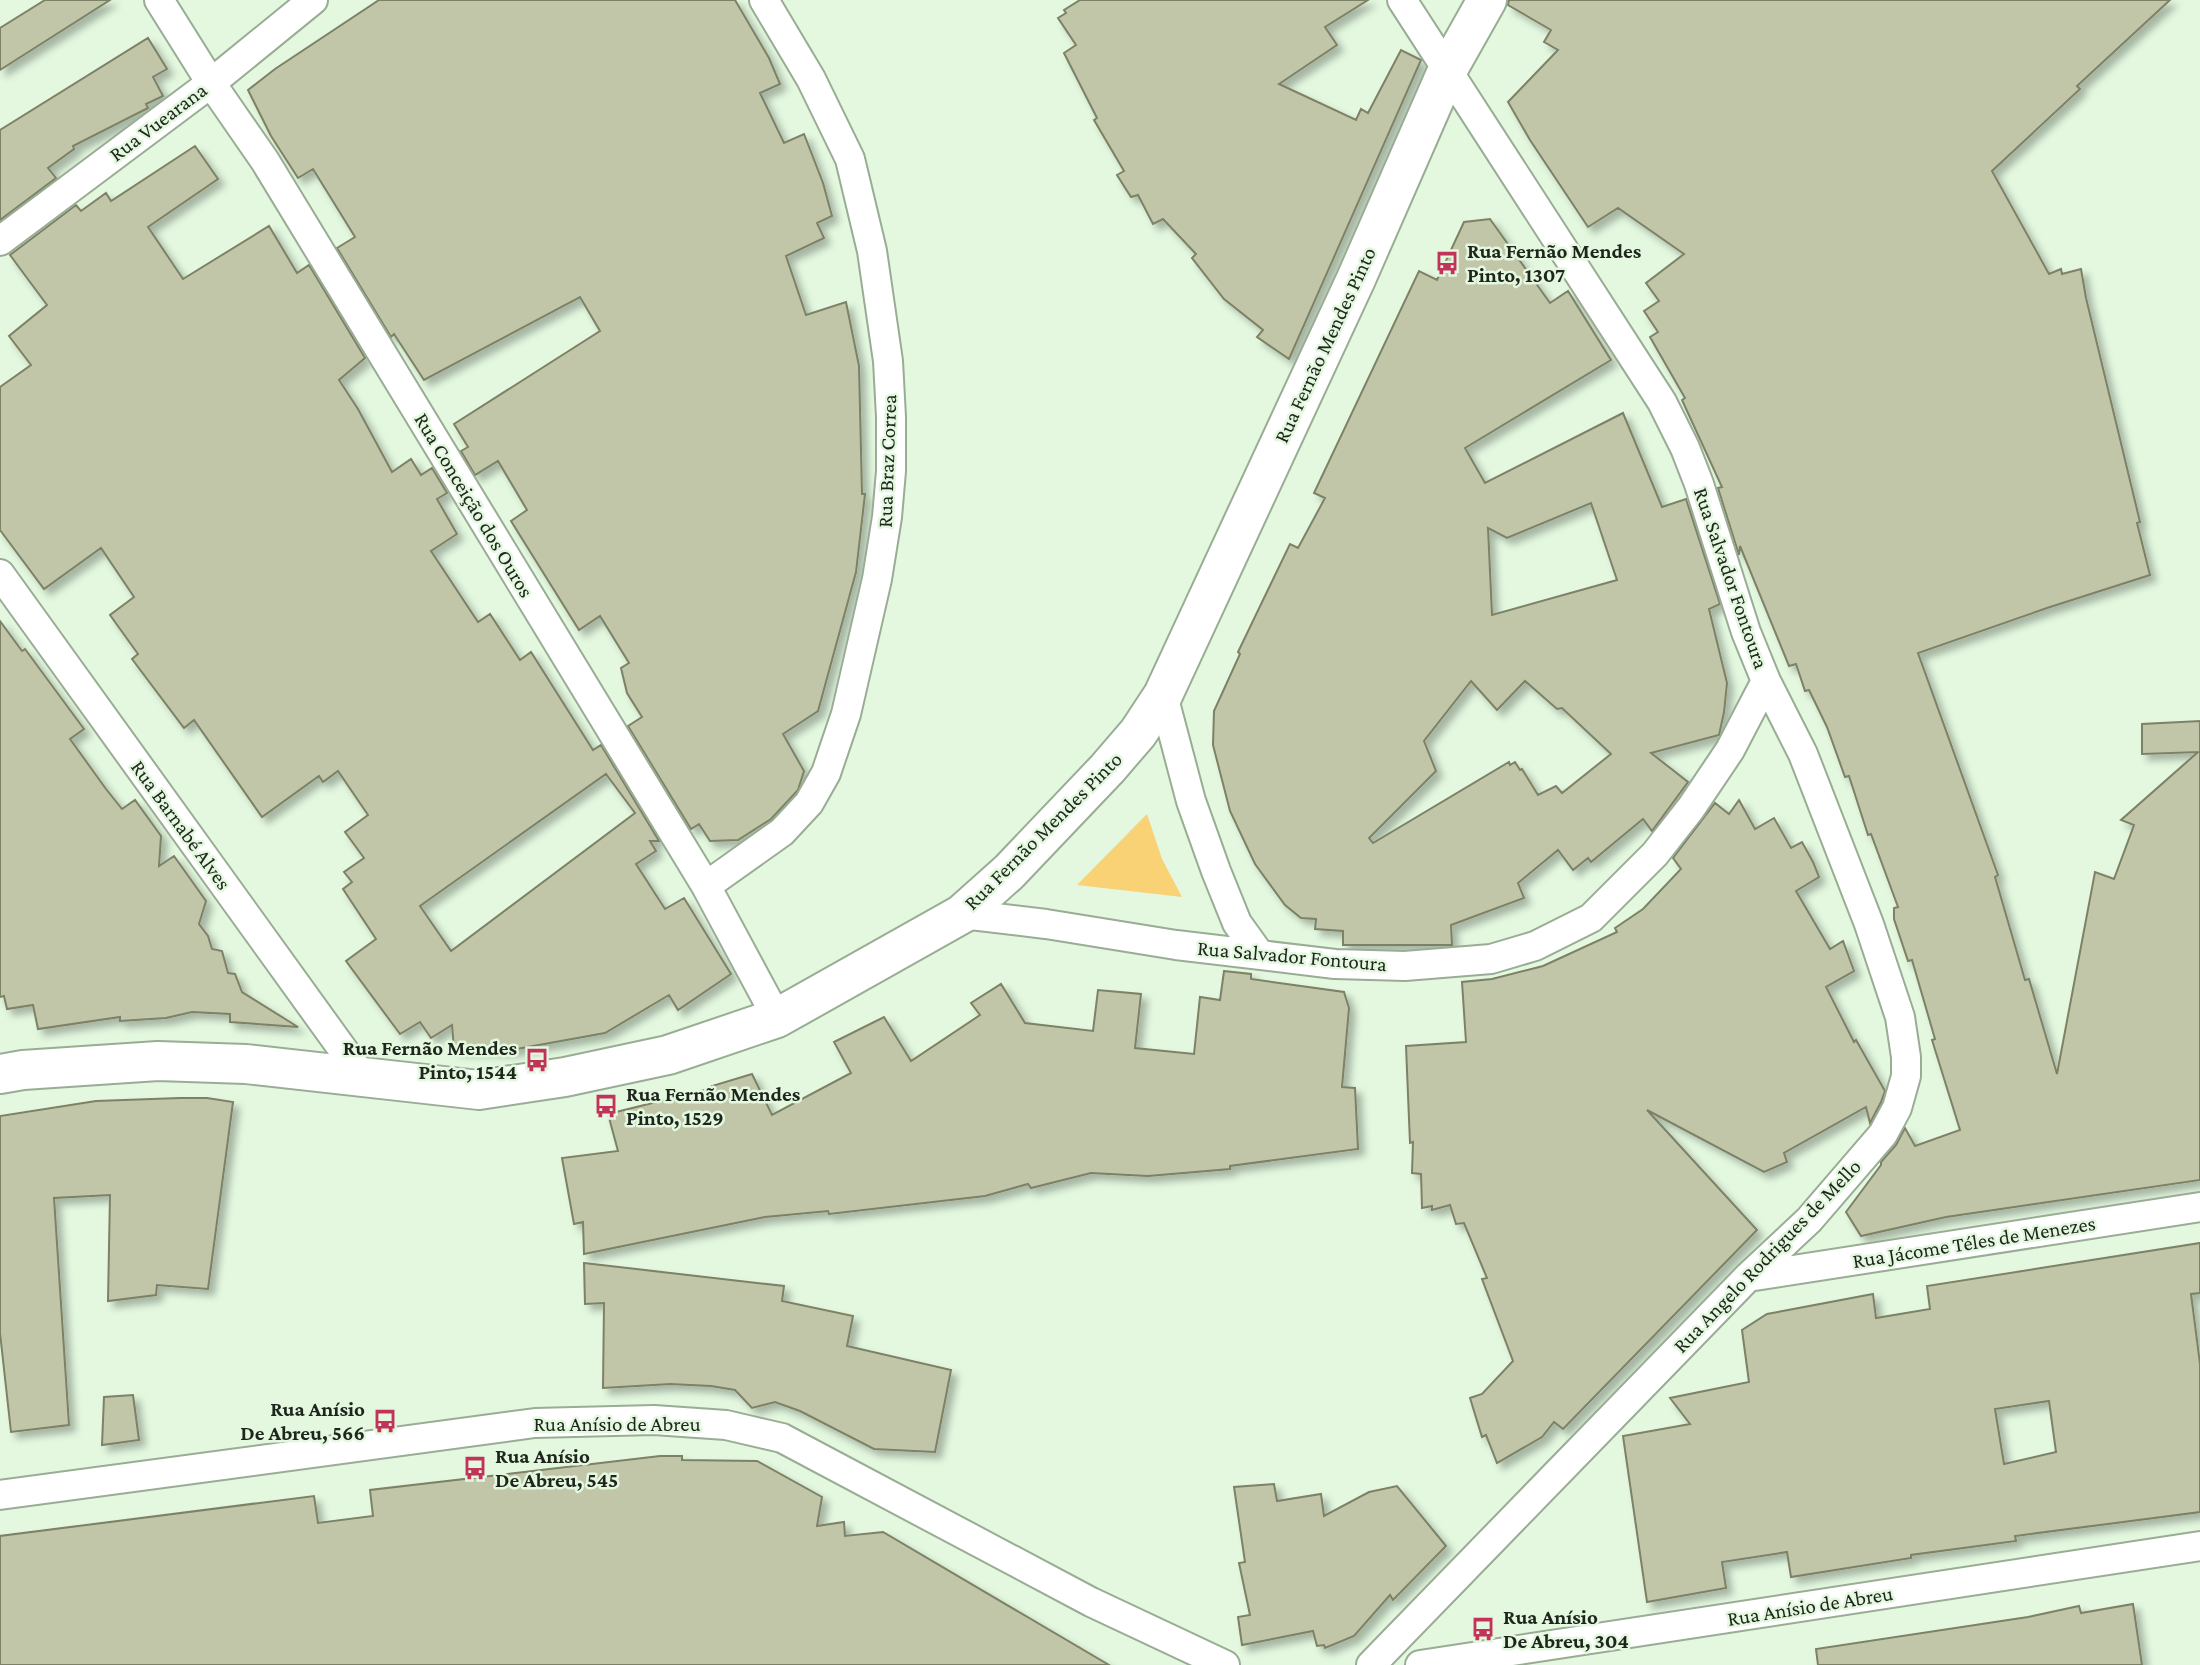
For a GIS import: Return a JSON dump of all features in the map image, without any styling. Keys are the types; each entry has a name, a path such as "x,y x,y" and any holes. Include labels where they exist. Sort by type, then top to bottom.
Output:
{"street":[{"name":"Rua Conceição dos Ouros","path":"159,0 265,162 706,886 777,1018"},
{"name":"Rua Vuearana","path":"0,241 211,83 313,0"},
{"name":"Rua Braz Correa","path":"706,886 782,832 809,803 826,773 846,714 877,579 891,471 888,361 872,251 850,159 811,79 764,0"},
{"name":"Rua Salvador Fontoura","path":"962,914 1046,924 1176,945 1335,964 1405,966 1491,959 1535,946 1591,918 1655,855 1730,751 1766,681 1732,592 1699,484 1662,402 1402,0"},
{"name":"Rua Fernão Mendes Pinto","path":"0,1074 23,1070 158,1061 246,1063 479,1090 565,1077 668,1055 777,1018 962,914 1009,872 1107,769 1138,733 1163,695 1356,279 1447,71 1487,0"},
{"name":"Rua Barnabé Alves","path":"0,574 362,1076"},
{"name":"Rua Angelo Rodrigues de Mello","path":"1371,1665 1748,1277 1808,1220 1883,1134 1897,1108 1906,1076 1900,1017 1869,924 1803,754 1766,681"},
{"path":"1163,695 1191,802 1216,871 1237,923 1260,955"},
{"name":"Rua Jácome Téles de Menezes","path":"1748,1277 2200,1206"},
{"name":"Rua Anísio de Abreu","path":"0,1495 535,1423 654,1420 726,1425 782,1438 1091,1602 1225,1665"},
{"name":"Rua Anísio de Abreu","path":"1420,1665 2200,1546"}],"shaded area":[{"path":"1147,814 1162,859 1182,897 1077,885"}],"building":[{"path":"45,0 110,0 0,70 0,28"},
{"path":"379,0 735,0 769,58 780,84 760,93 784,143 804,134 823,183 832,216 817,223 824,238 786,256 806,315 846,302 859,366 862,494 865,494 856,572 818,711 783,734 804,771 798,790 771,819 738,840 710,841 699,824 691,829 628,726 642,717 627,693 621,668 629,663 600,616 579,630 511,521 527,510 498,461 475,475 461,451 468,447 454,424 600,331 580,297 424,380 394,334 391,337 337,248 355,237 313,169 298,178 271,136 248,90"},
{"path":"1080,0 1368,0 1325,27 1337,45 1279,84 1356,120 1361,109 1368,113 1401,50 1421,60 1289,359 1257,337 1263,330 1224,299 1192,258 1196,254 1163,219 1153,224 1138,195 1131,197 1117,175 1124,171 1094,120 1097,118 1064,53 1076,45 1058,18 1066,13 1064,10"},
{"path":"1509,0 2170,0 2077,86 2080,89 1992,171 2049,274 2061,269 2062,274 2081,269 2150,575 1918,653 1998,875 1995,877 2025,980 2029,979 2057,1074 2095,872 2114,879 2134,825 2121,820 2198,752 2142,754 2142,724 2200,721 2200,1180 1946,1217 1861,1236 1846,1212 1896,1145 1905,1128 1915,1146 1960,1130 1932,1040 1935,1039 1912,960 1908,961 1894,919 1894,908 1898,907 1871,834 1868,835 1849,776 1845,777 1827,727 1809,690 1805,691 1796,664 1789,666 1740,546 1739,555 1718,488 1722,487 1682,400 1685,398 1650,337 1658,332 1644,311 1659,301 1646,283 1684,254 1618,208 1588,227 1508,102 1558,50 1544,42 1551,30 1508,5"},
{"path":"148,38 167,69 153,77 163,96 146,104 148,108 73,146 74,149 48,168 56,178 0,220 0,130"},
{"path":"195,146 218,179 148,227 183,279 269,226 297,273 309,265 365,358 339,380 392,472 411,459 421,475 432,468 447,493 437,499 457,534 431,551 478,622 490,614 520,660 531,652 593,750 601,745 659,841 650,841 656,851 636,864 665,909 684,898 731,974 678,1010 669,995 605,1033 511,1050 454,1049 452,1025 431,1038 420,1022 400,1034 346,961 376,939 343,889 352,882 344,872 364,858 345,832 368,815 338,771 323,782 319,776 262,817 194,720 184,728 132,659 138,654 110,615 134,597 101,548 44,589 0,530 0,387 31,365 9,336 47,305 10,255 76,205 81,211 106,193 111,201","holes":["606,774 635,813 451,951 420,906"]},
{"path":"1490,219 1550,303 1568,291 1611,360 1465,448 1485,483 1623,413 1662,507 1686,499 1720,604 1709,609 1727,683 1724,712 1719,735 1651,753 1688,782 1652,831 1643,819 1591,862 1588,858 1573,870 1558,850 1518,883 1524,898 1451,925 1452,945 1343,945 1343,931 1315,929 1316,919 1301,918 1285,905 1255,864 1230,811 1213,745 1214,711 1240,654 1238,652 1290,544 1298,548 1325,498 1314,493 1419,271 1437,280 1464,222","holes":["1591,503 1617,580 1492,615 1488,528 1507,538","1471,681 1497,710 1525,681 1557,709 1562,708 1611,754 1562,793 1556,786 1538,795 1522,769 1520,770 1515,762 1510,765 1509,762 1373,843 1369,838 1436,771 1424,741"]},
{"path":"0,621 22,651 25,649 84,729 70,739 106,789 122,809 135,800 161,836 159,866 174,856 206,901 199,924 208,936 212,949 222,951 228,973 235,974 242,992 298,1027 230,1022 230,1014 192,1012 166,1018 120,1021 120,1017 38,1029 33,1005 7,1009 4,996 0,997"},
{"path":"1739,800 1755,829 1774,818 1791,848 1802,842 1813,862 1819,877 1796,891 1830,949 1843,941 1854,971 1826,987 1854,1042 1856,1040 1885,1091 1881,1102 1870,1123 1866,1107 1784,1153 1787,1162 1764,1172 1647,1110 1757,1230 1563,1429 1554,1422 1542,1437 1497,1463 1486,1435 1482,1437 1470,1398 1482,1394 1513,1361 1482,1279 1487,1278 1464,1223 1456,1224 1450,1205 1432,1210 1432,1206 1422,1208 1421,1174 1412,1173 1413,1142 1410,1143 1406,1046 1466,1042 1462,982 1492,979 1543,966 1617,932 1615,928 1643,909 1681,869 1673,858 1715,803 1729,814"},
{"path":"1224,971 1251,974 1251,979 1344,992 1349,1008 1342,1087 1355,1088 1358,1149 1230,1166 1230,1169 1148,1176 1091,1173 1031,1188 1028,1184 985,1196 829,1214 828,1211 765,1217 584,1254 583,1222 574,1224 562,1158 618,1151 608,1114 713,1088 712,1086 752,1074 772,1115 851,1073 834,1042 884,1017 911,1061 980,1015 971,1003 1001,984 1025,1023 1093,1031 1098,990 1141,994 1135,1048 1194,1054 1200,997 1220,1000"},
{"path":"180,1098 233,1102 208,1289 157,1285 156,1295 108,1301 110,1195 54,1198 69,1425 11,1432 0,1333 0,1116 96,1101"},
{"path":"2200,1243 2200,1293 2191,1294 2200,1364 2200,1512 2015,1536 2016,1541 1911,1555 1911,1558 1791,1577 1787,1552 1722,1562 1726,1588 1647,1602 1623,1436 1690,1424 1670,1398 1749,1382 1742,1330 1767,1314 1873,1294 1876,1318 1930,1309 1927,1286","holes":["2049,1401 2056,1452 2004,1464 1995,1409"]},
{"path":"584,1263 784,1286 782,1301 853,1316 847,1346 951,1370 935,1452 874,1449 800,1411 775,1402 752,1408 735,1390 670,1384 603,1388 604,1303 585,1304"},
{"path":"133,1395 139,1440 102,1445 104,1397"},
{"path":"660,1456 682,1456 682,1460 757,1461 822,1497 817,1526 844,1522 845,1536 883,1532 1109,1665 0,1665 0,1536 314,1496 318,1523 373,1516 370,1490"},
{"path":"1274,1484 1277,1501 1321,1494 1324,1516 1369,1492 1397,1486 1446,1546 1393,1600 1390,1595 1354,1636 1325,1648 1324,1645 1317,1646 1313,1631 1242,1645 1238,1617 1250,1615 1239,1563 1245,1562 1234,1487"},
{"path":"2133,1604 2142,1665 1818,1665 1816,1649 2028,1617 2079,1606 2081,1613"}],"place":[{"name":"Rua Fernão Mendes Pinto, 1307","path":"1447,263"},
{"name":"Rua Fernão Mendes Pinto, 1544","path":"537,1060"},
{"name":"Rua Fernão Mendes Pinto, 1529","path":"606,1106"},
{"name":"Rua Anísio De Abreu, 566","path":"385,1421"},
{"name":"Rua Anísio De Abreu, 545","path":"475,1468"},
{"name":"Rua Anísio De Abreu, 304","path":"1483,1629"}]}
